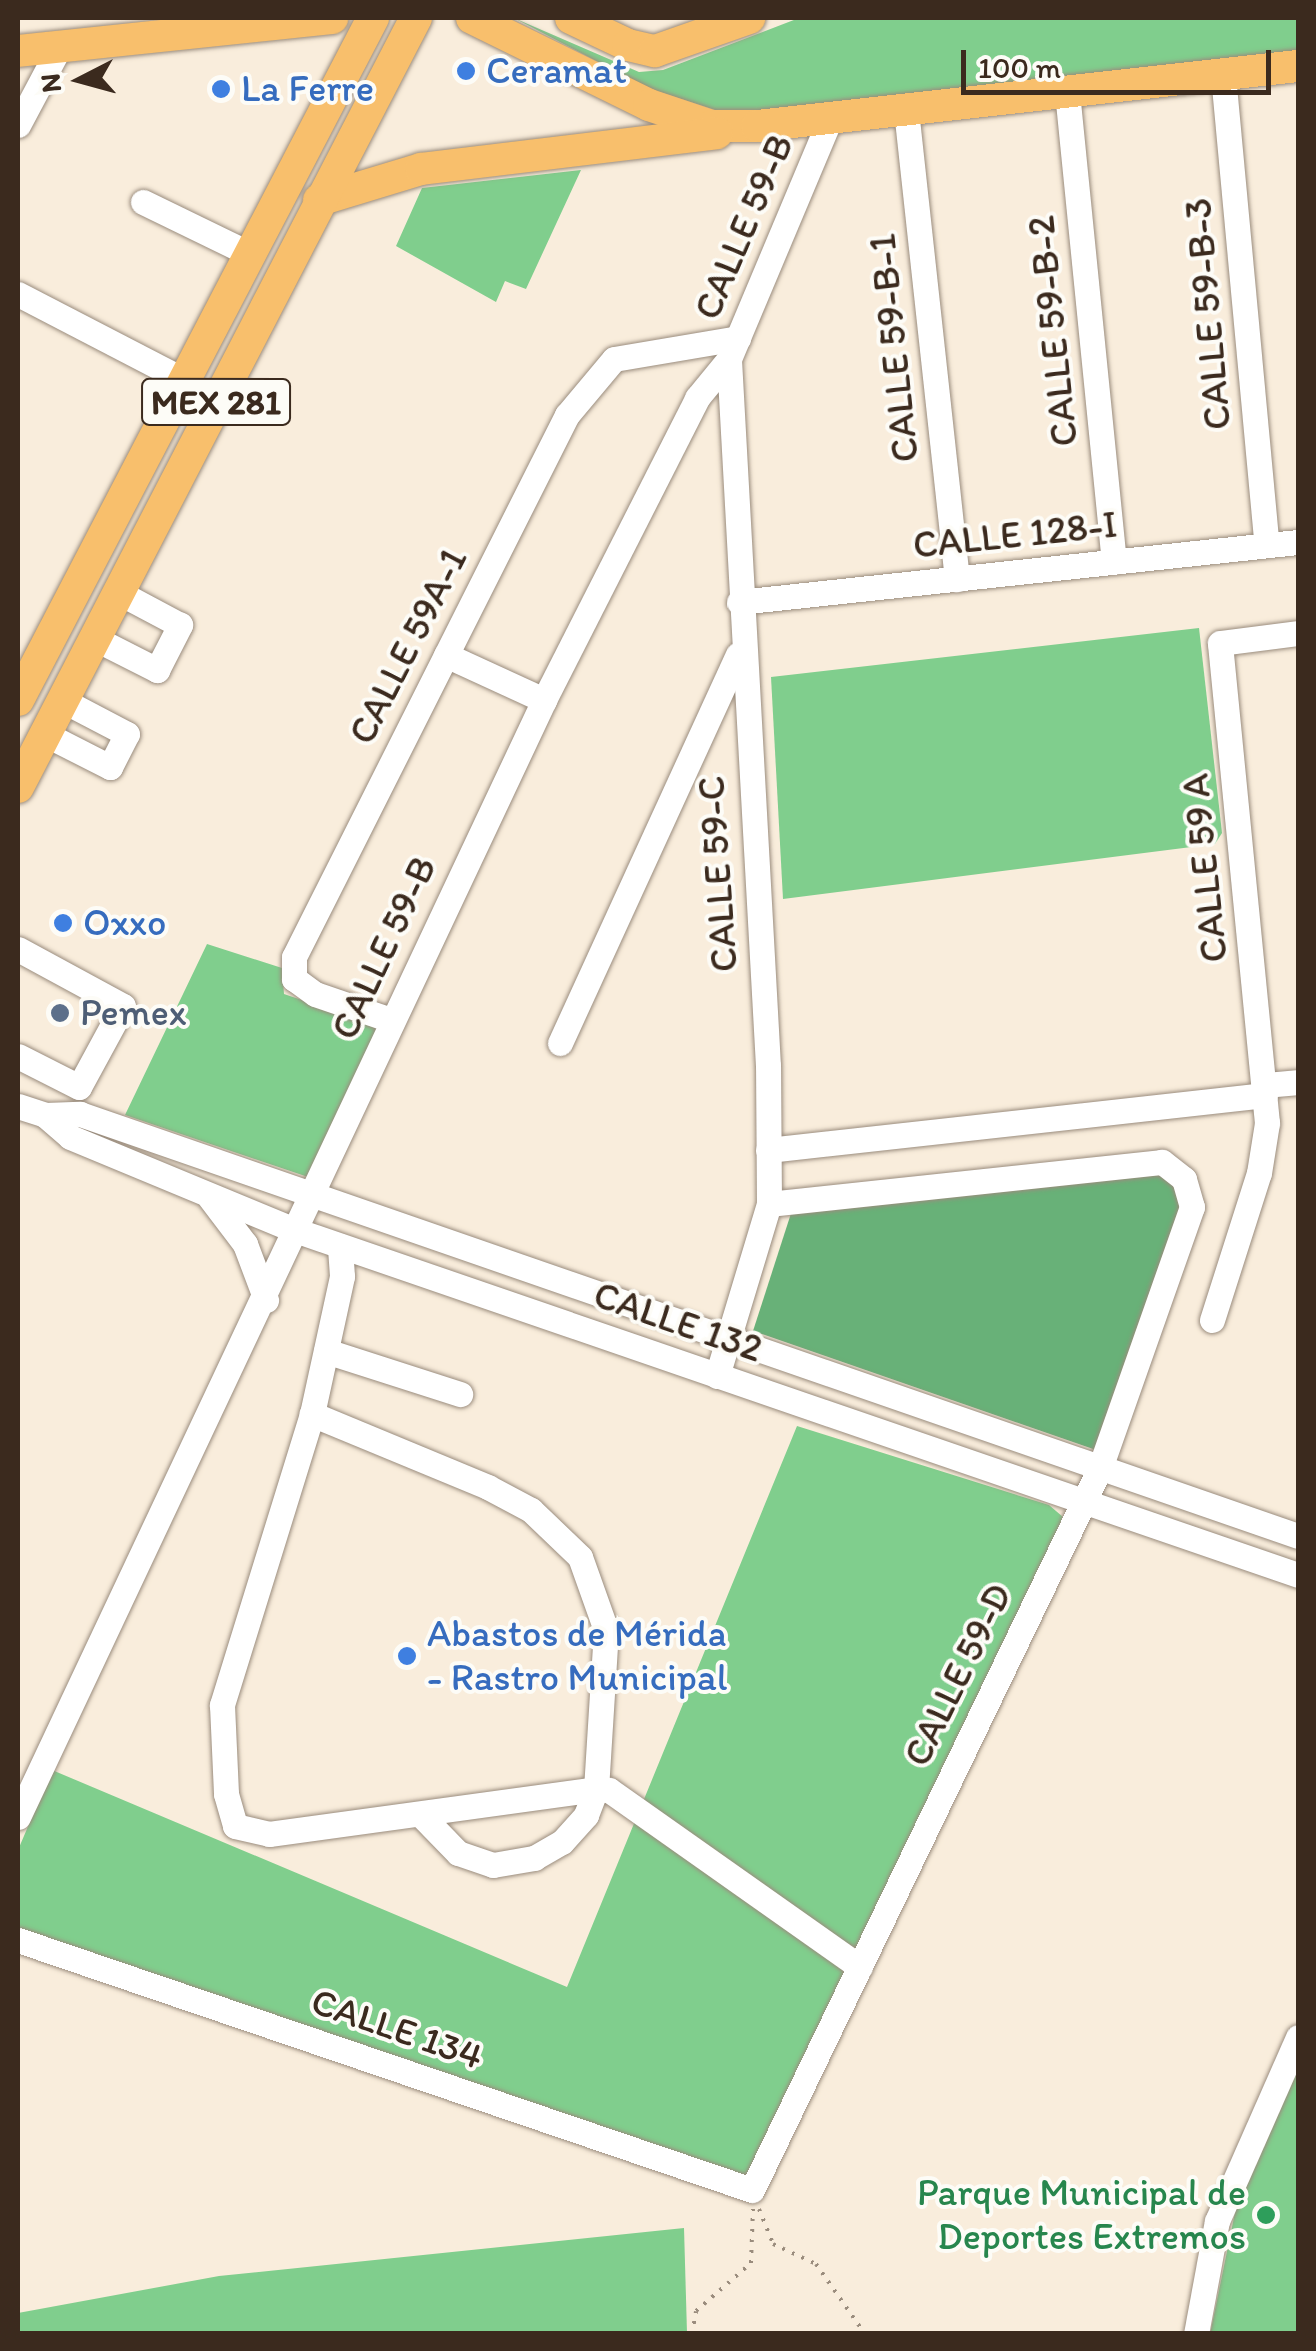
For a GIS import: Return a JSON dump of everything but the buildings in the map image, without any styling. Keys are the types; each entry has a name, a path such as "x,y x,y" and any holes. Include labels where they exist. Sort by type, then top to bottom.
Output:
{"main road":[{"path":"18,51 332,18"},
{"name":"MEX 281","path":"19,694 372,18"},
{"name":"MEX 281","path":"18,787 416,18"},
{"path":"472,18 682,118 757,126"},
{"path":"571,18 628,46 655,51 750,18"},
{"path":"319,200 420,168 1298,66"}],"street":[{"path":"18,125 60,46"},
{"name":"CALLE 59-B-3","path":"1223,75 1267,546"},
{"name":"CALLE 59-B-2","path":"1067,92 1114,562"},
{"name":"CALLE 59-B-1","path":"906,110 957,579"},
{"name":"CALLE 59-B","path":"18,1817 266,1300 292,1230 544,700 697,398 734,349 830,119"},
{"path":"144,202 250,254"},
{"path":"18,294 184,380"},
{"name":"CALLE 59A-1","path":"392,1020 315,994 294,979 294,957 567,415 614,359 734,349"},
{"name":"CALLE 59-C","path":"717,1376 769,1204 740,651 734,349"},
{"name":"CALLE 128-I","path":"739,602 1298,542"},
{"path":"94,638 157,670 180,625 118,592"},
{"name":"CALLE 59 A","path":"1212,1320 1259,1173 1265,1090 1220,643 1298,633"},
{"path":"560,1043 740,651"},
{"path":"446,656 544,700"},
{"path":"45,734 110,767 128,734 62,700"},
{"path":"18,949 123,1006 79,1087 24,1059 18,1089"},
{"path":"768,1150 1265,1090 1298,1082"},
{"name":"CALLE 132","path":"18,1106 45,1116 70,1137 292,1230 1298,1575"},
{"name":"CALLE 132","path":"45,1116 80,1114 1298,1536"},
{"name":"CALLE 59-D","path":"752,2190 1100,1468 1192,1206 1184,1179 1162,1162 769,1204"},
{"path":"206,1194 245,1244 266,1300"},
{"path":"340,1246 342,1276 312,1414 226,1688 226,1794 234,1826 268,1834 609,1790 860,1967"},
{"path":"326,1352 460,1394"},
{"path":"312,1414 488,1487 530,1510 580,1556 606,1630 605,1722 596,1789 586,1815 562,1842 534,1858 494,1865 458,1852 421,1814"},
{"name":"CALLE 134","path":"18,1940 752,2190"},
{"path":"1196,2334 1217,2222 1298,2036"}],"path":[{"path":"692,2334 696,2311 751,2263 752,2190"},
{"path":"752,2190 772,2244 816,2264 865,2334"}],"green space":[{"path":"514,18 639,72 663,70 799,18 1298,18 1298,53 731,115 650,89"},
{"path":"581,170 526,289 505,281 496,302 396,246 422,188"},
{"path":"1199,628 1222,833 1215,844 783,899 771,677"},
{"path":"207,944 282,968 284,994 382,1027 308,1177 125,1115"},
{"path":"1162,1162 1192,1207 1096,1450 753,1331 795,1201"},
{"path":"797,1426 1049,1505 1063,1517 752,2190 18,1940 18,1850 52,1770 567,1987"},
{"name":"Parque Municipal de Deportes Extremos","path":"1298,2070 1298,2333 1210,2334 1239,2193"},
{"path":"684,2228 687,2333 18,2333 18,2313 219,2276"}],"place":[{"name":"Ceramat","path":"466,71"},
{"name":"La Ferre","path":"221,89"},
{"name":"Oxxo","path":"63,923"},
{"name":"Pemex","path":"60,1013"},
{"name":"Abastos de Mérida - Rastro Municipal","path":"407,1656"},
{"name":"Parque Municipal de Deportes Extremos","path":"1266,2215"}]}
